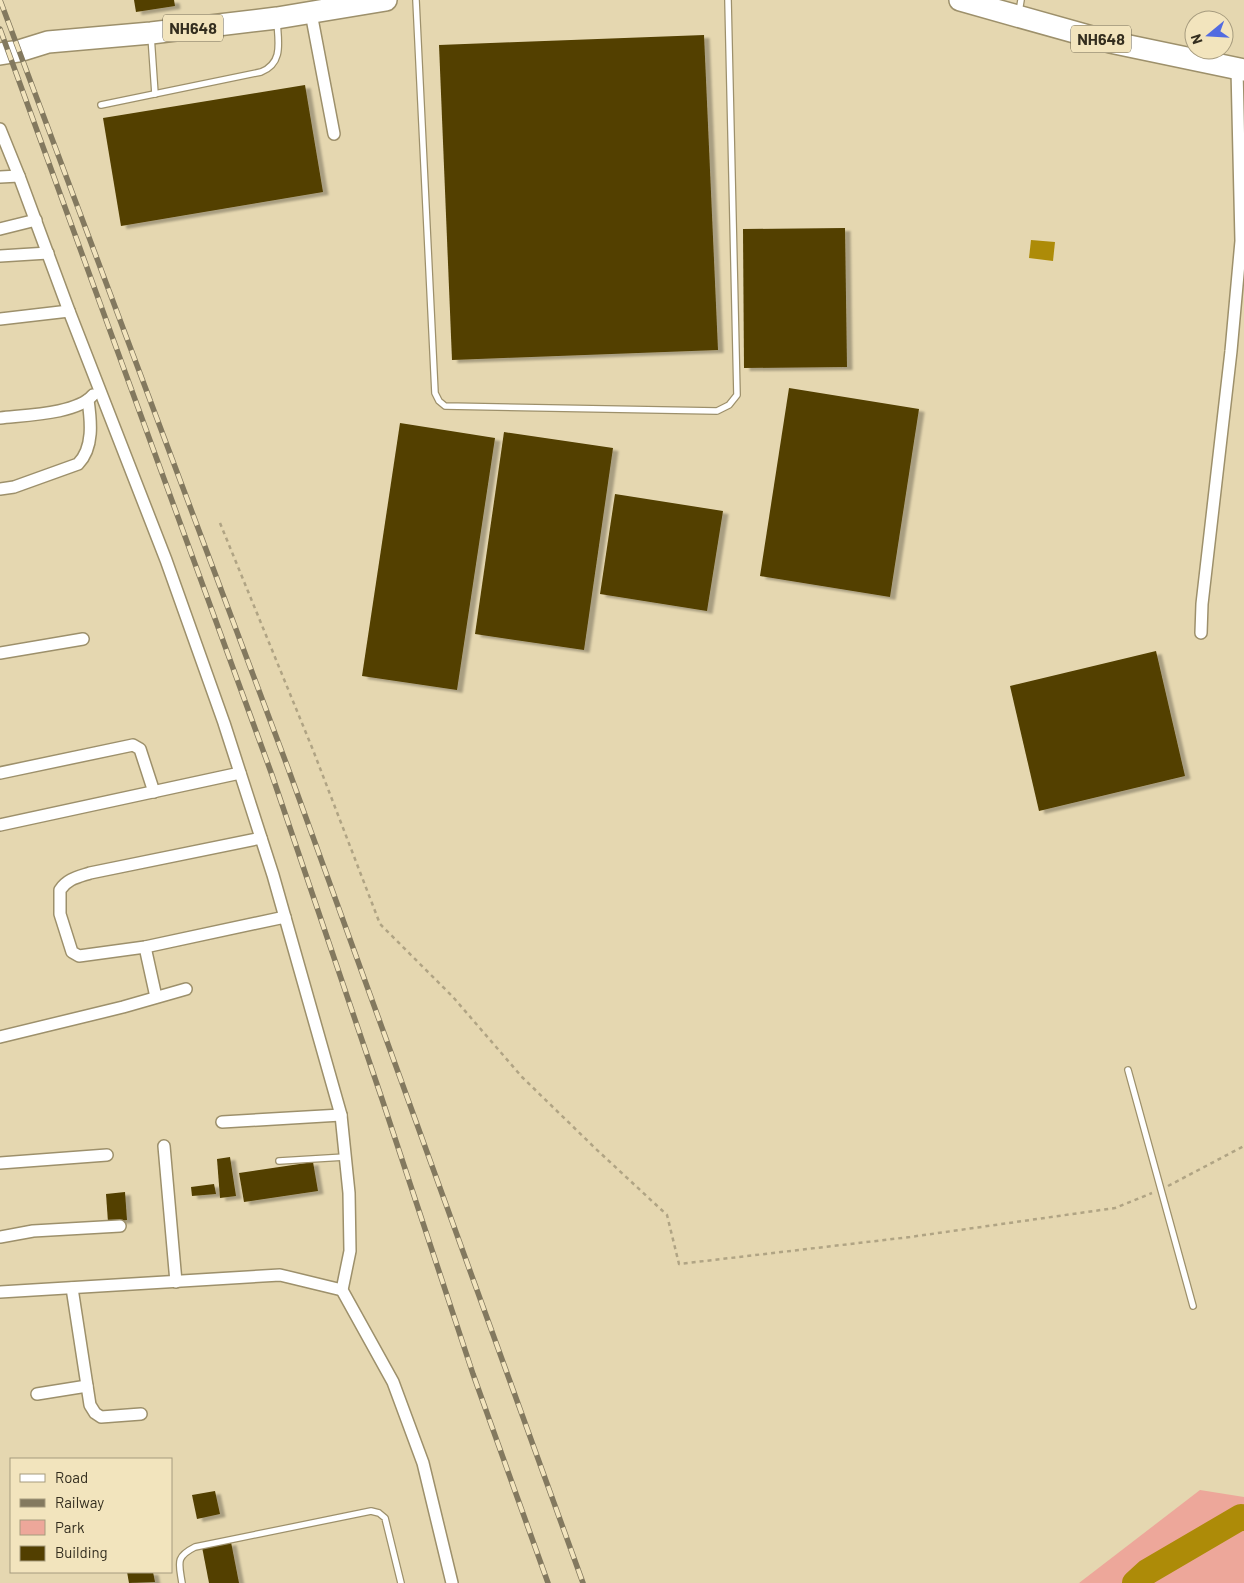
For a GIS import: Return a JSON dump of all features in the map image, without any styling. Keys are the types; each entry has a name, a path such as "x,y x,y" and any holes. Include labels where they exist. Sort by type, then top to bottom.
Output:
{"highway":[{"name":"NH648","path":"0,54 19,51 48,42 151,33 277,18 361,2 386,0"},
{"name":"NH648","path":"960,0 1019,8 1110,42 1241,70"}],"street":[{"path":"310,13 334,134"},
{"path":"1201,633 1202,604 1242,241 1241,70"},
{"path":"1,133 20,176 69,311 166,560 261,838 341,1115 349,1193 350,1251 342,1290 393,1382 423,1462 452,1583"},
{"path":"0,177 20,176"},
{"path":"0,229 36,220"},
{"path":"0,256 48,252"},
{"path":"0,319 69,311"},
{"path":"0,418 72,408 88,400 99,388"},
{"path":"0,489 78,464 84,458 88,447 91,425 88,400"},
{"path":"0,653 83,639"},
{"path":"0,773 133,745 140,750 154,792"},
{"path":"0,825 240,773"},
{"path":"261,838 90,873 66,882 60,890 60,914 72,952 79,956 145,947 285,917"},
{"path":"145,947 156,997"},
{"path":"0,1037 186,989"},
{"path":"222,1122 341,1115"},
{"path":"164,1146 176,1282"},
{"path":"0,1163 107,1155"},
{"path":"0,1237 33,1231 120,1226"},
{"path":"0,1292 280,1275 342,1290"},
{"path":"72,1288 90,1405 95,1413 101,1416 141,1414"},
{"path":"37,1394 87,1386"}],"lane":[{"path":"416,0 435,393 439,401 445,406 717,411 729,405 737,395 728,0"},
{"path":"101,106 261,72 270,68 275,62 278,51 277,18"},
{"path":"151,33 155,94"},
{"path":"1128,1070 1193,1306"},
{"path":"279,1161 345,1157"},
{"path":"182,1583 179,1562 181,1556 195,1547 371,1510 379,1512 385,1518 401,1583"}],"path":[{"path":"220,523 313,750 380,924 453,997 522,1077 667,1215 679,1264 910,1237 1115,1208 1160,1190 1244,1146"}],"green space":[{"path":"1200,1490 1244,1497 1244,1583 1079,1583"}],"shaded area":[{"path":"1031,240 1055,242 1053,261 1029,258"}],"building":[{"path":"134,0 174,0 175,6 136,12"},
{"path":"704,35 718,350 452,360 439,45"},
{"path":"305,85 323,192 121,226 103,118"},
{"path":"845,228 847,367 744,368 743,229"},
{"path":"789,388 919,409 890,597 760,576"},
{"path":"400,423 495,438 457,690 362,676"},
{"path":"504,432 613,448 584,650 475,634"},
{"path":"615,494 723,511 707,611 600,594"},
{"path":"1156,651 1185,776 1039,811 1010,686"},
{"path":"230,1157 236,1196 220,1198 217,1159"},
{"path":"313,1162 318,1191 244,1202 239,1173"},
{"path":"214,1184 216,1194 192,1196 191,1187"},
{"path":"125,1192 127,1220 108,1222 106,1194"},
{"path":"215,1491 220,1514 197,1519 192,1495"},
{"path":"231,1542 239,1583 209,1583 202,1547"},
{"path":"127,1573 153,1573 155,1582 129,1583"}],"waterway":[{"path":"1135,1583 1147,1572 1241,1517 1244,1518"}],"railway":[{"path":"0,0 288,768 583,1583"},
{"path":"0,29 272,775 473,1374 548,1583"}]}
